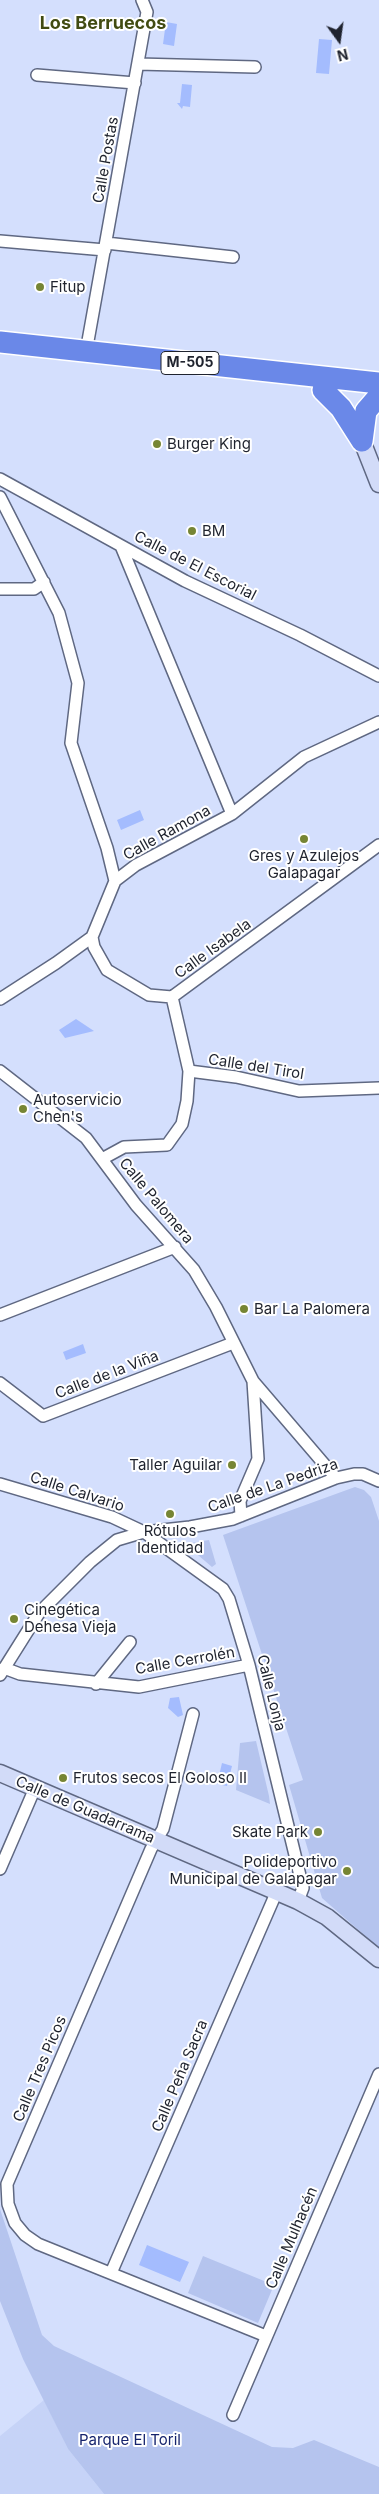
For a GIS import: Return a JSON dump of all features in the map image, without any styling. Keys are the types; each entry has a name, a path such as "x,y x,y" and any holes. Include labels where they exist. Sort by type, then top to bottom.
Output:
{"highway":[{"name":"M-505","path":"0,342 379,383"},
{"name":"M-505","path":"0,357 379,395"},
{"path":"323,390 341,408 362,441"},
{"path":"362,441 366,411 379,395"}],"street":[{"name":"Calle Postas","path":"86,352 147,12 142,0"},
{"path":"138,64 255,67"},
{"path":"37,75 135,83"},
{"path":"0,241 233,257"},
{"path":"362,441 379,484"},
{"name":"Calle de El Escorial","path":"0,479 186,581 300,635 379,676"},
{"path":"0,497 59,613 78,684 71,743 107,848 115,881"},
{"path":"121,546 232,814"},
{"path":"0,589 34,589 44,582"},
{"name":"Calle Ramona","path":"92,937 115,881 136,865 232,814 304,757 379,722"},
{"name":"Calle Isabela","path":"102,1159 124,1147 167,1145 182,1124 187,1101 189,1071 172,998 379,845"},
{"path":"0,999 92,937 94,946 107,970 149,994 172,998"},
{"name":"Calle Palomera","path":"0,1071 73,1126 102,1159 136,1205 194,1270 208,1292 253,1381 336,1478"},
{"name":"Calle del Tirol","path":"189,1071 236,1077 299,1091 379,1088"},
{"path":"0,1315 175,1247"},
{"name":"Calle de la Viña","path":"0,1383 43,1416 233,1343"},
{"name":"Calle Palomera","path":"241,1516 240,1501 258,1459 253,1381"},
{"name":"Calle de La Pedriza","path":"2,1672 39,1613 86,1566 117,1540 144,1532 190,1527 241,1516 336,1478 358,1473 379,1481"},
{"name":"Calle Calvario","path":"0,1484 112,1517 144,1532"},
{"name":"Calle Lonja","path":"144,1532 222,1589 229,1599 250,1665 303,1888 298,1901"},
{"name":"Calle Cerrolén","path":"96,1684 130,1642"},
{"name":"Calle Cerrolén","path":"2,1672 96,1684 138,1687 250,1665"},
{"name":"Calle Tres Picos","path":"193,1714 163,1829 156,1840 8,2184 8,2204 15,2223 25,2235 38,2244 266,2336"},
{"name":"Calle de Guadarrama","path":"0,1773 298,1901 334,1923 379,1959"},
{"path":"0,1869 35,1788"},
{"name":"Calle Peña Sacra","path":"111,2273 277,1891"},
{"name":"Calle Mulhacén","path":"232,2415 379,2074"}],"shaded area":[{"path":"166,22 177,24 174,46 163,44"},
{"path":"319,39 332,40 329,74 316,73"},
{"path":"182,84 192,85 190,107 183,106 182,109 177,103 180,103"},
{"path":"140,810 144,820 121,830 117,820"},
{"path":"76,1019 94,1031 65,1038 59,1030"},
{"path":"83,1344 86,1353 66,1360 63,1352"},
{"path":"179,1697 183,1715 178,1717 168,1708 170,1698"},
{"path":"222,1763 232,1766 227,1786 217,1784"},
{"path":"147,2245 189,2262 180,2282 139,2265"},
{"path":"44,2400 68,2449 104,2494 0,2494 0,2436"}],"green space":[{"path":"355,1487 364,1490 371,1497 379,1521 379,1948 322,1898 289,1785 303,1780 223,1535"},
{"path":"209,1540 216,1564 212,1567 185,1544"},
{"path":"256,1741 270,1804 236,1790 240,1743"},
{"name":"Parque El Toril","path":"0,2209 42,2335 54,2346 272,2447 293,2448 314,2440 379,2467 379,2494 104,2494 68,2449 23,2359 0,2301"},
{"path":"203,2256 274,2285 258,2323 188,2293"}],"place":[{"name":"Fitup","path":"40,287"},
{"name":"Burger King","path":"157,444"},
{"name":"BM","path":"192,531"},
{"name":"Gres y Azulejos Galapagar","path":"304,839"},
{"name":"Autoservicio Chen's","path":"23,1109"},
{"name":"Bar La Palomera","path":"244,1309"},
{"name":"Taller Aguilar","path":"232,1465"},
{"name":"Rótulos Identidad","path":"170,1514"},
{"name":"Cinegética Dehesa Vieja","path":"14,1619"},
{"name":"Frutos secos El Goloso II","path":"63,1778"},
{"name":"Skate Park","path":"318,1832"},
{"name":"Polideportivo Municipal de Galapagar","path":"347,1871"}],"district":[{"name":"Los Berruecos","path":"103,24"}]}
